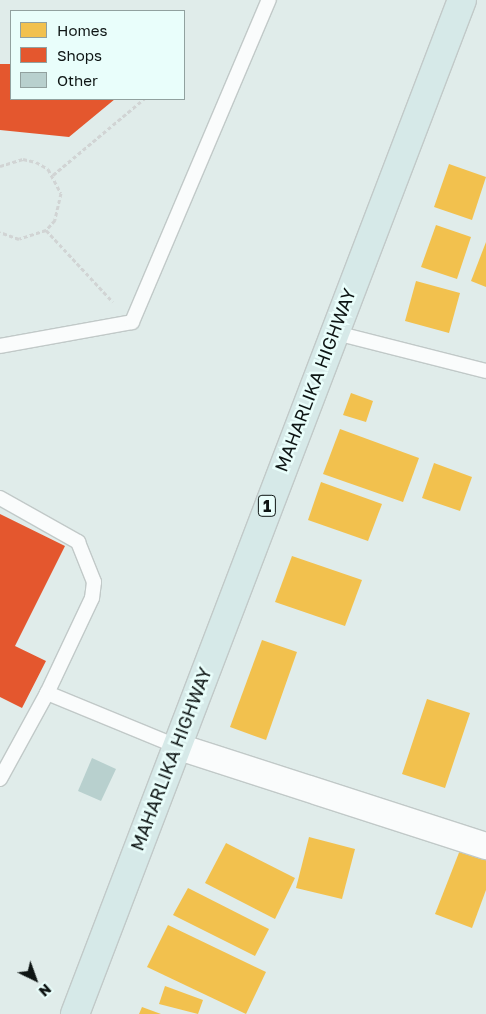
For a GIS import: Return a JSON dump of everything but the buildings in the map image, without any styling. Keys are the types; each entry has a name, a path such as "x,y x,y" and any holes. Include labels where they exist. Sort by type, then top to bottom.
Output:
{"highway":[{"name":"MAHARLIKA HIGHWAY","path":"75,1014 332,332 462,0"}],"street":[{"path":"176,746 486,846"}],"lane":[{"path":"0,346 132,322 269,0"},
{"path":"332,332 486,372"},
{"path":"0,498 78,542 94,582 92,598 47,693 0,779"},
{"path":"47,693 176,746"}],"path":[{"path":"53,175 143,100"},
{"path":"0,166 22,159 36,162 53,175 61,192 60,207 46,230 18,238 0,232"},
{"path":"46,230 132,322"}]}
